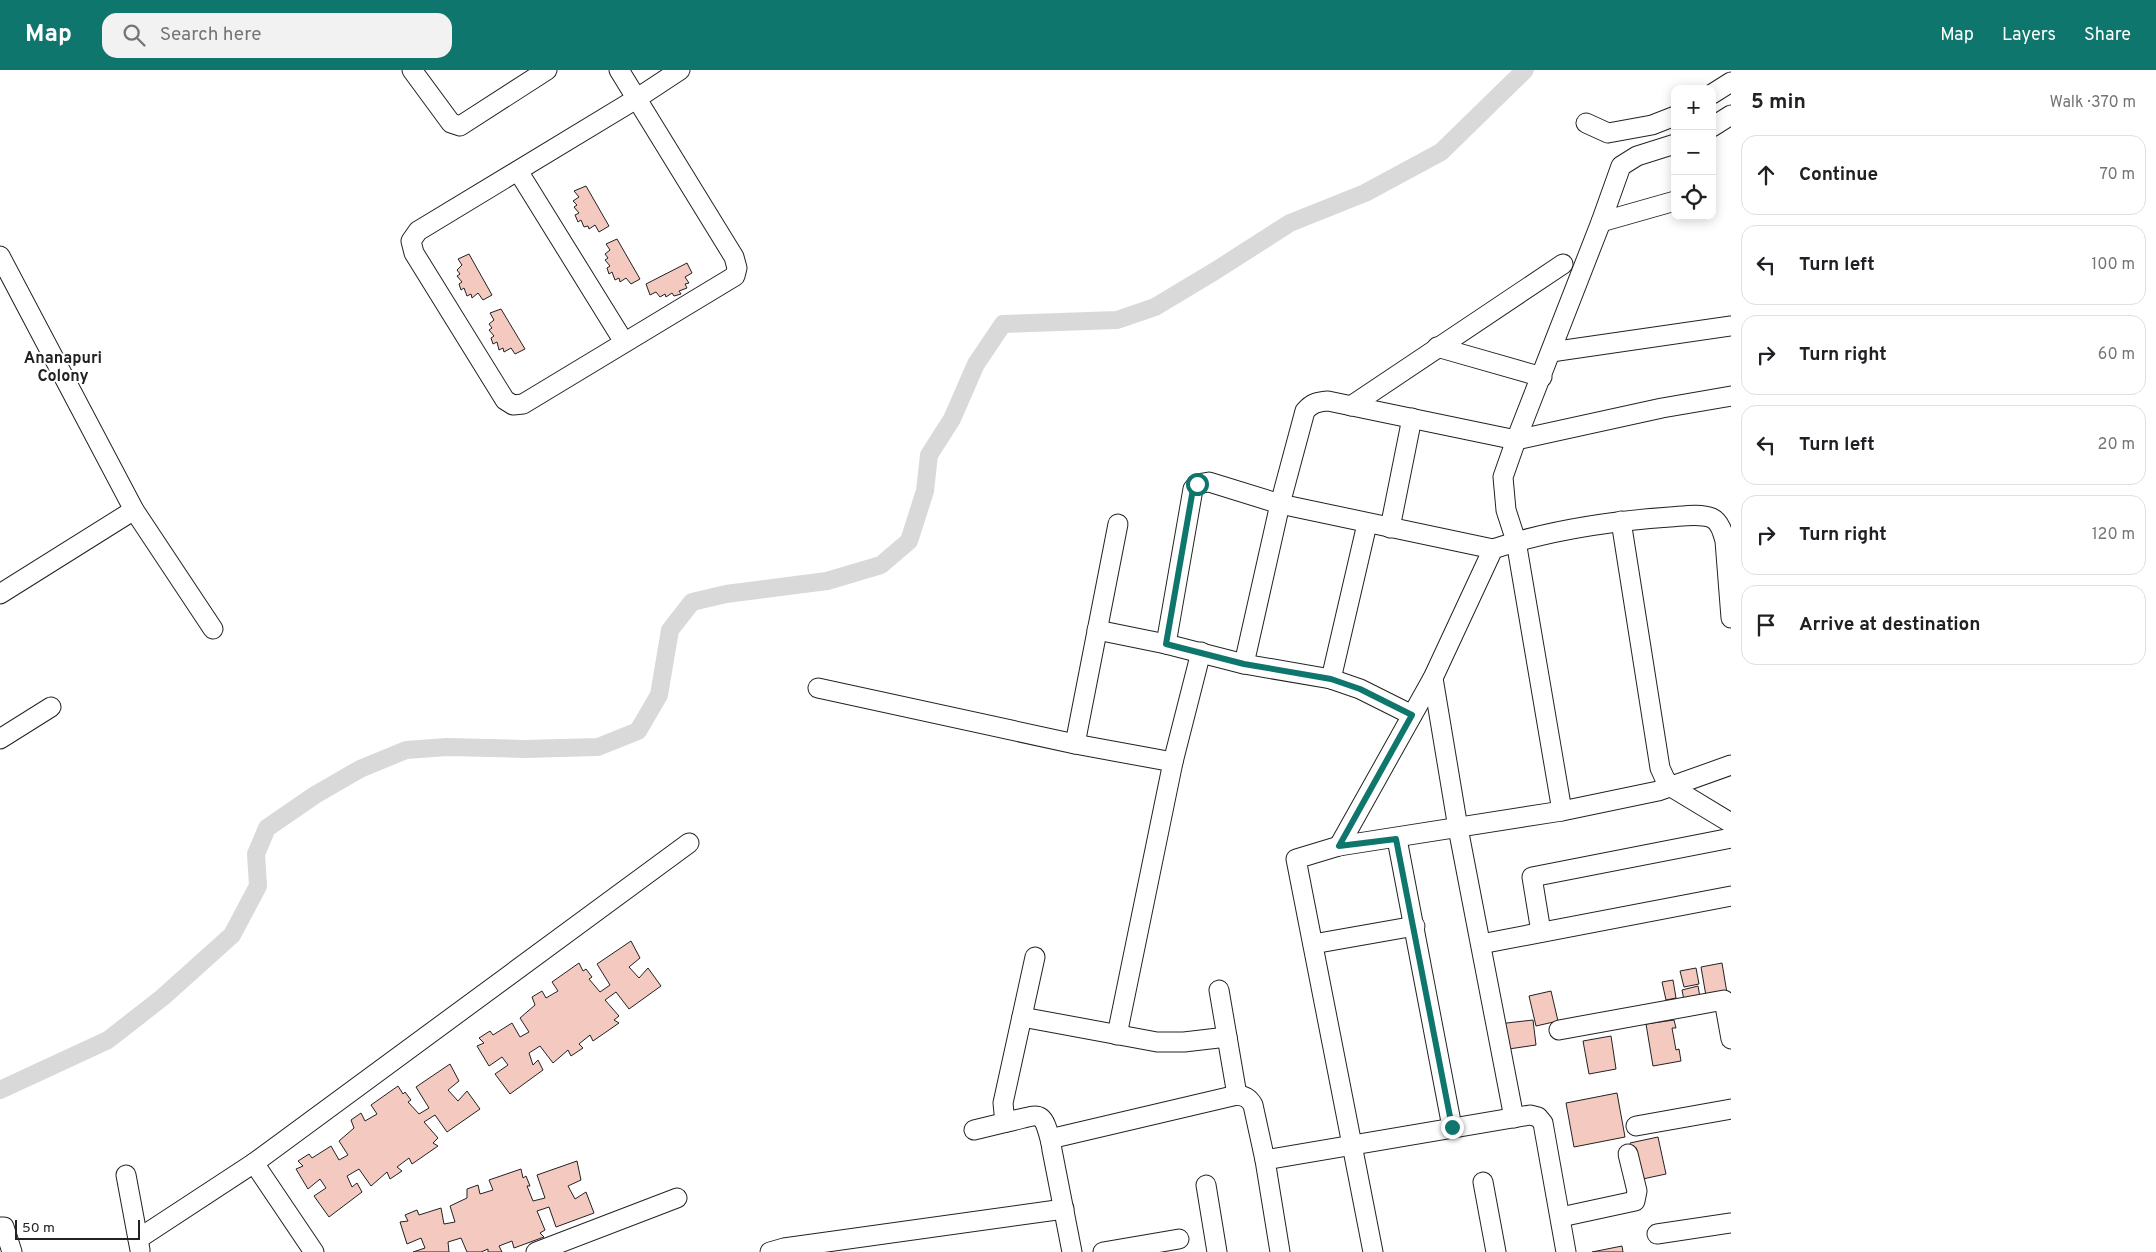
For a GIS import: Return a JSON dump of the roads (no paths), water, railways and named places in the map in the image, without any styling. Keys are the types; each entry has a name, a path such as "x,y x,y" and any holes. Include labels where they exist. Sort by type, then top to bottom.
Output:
{"street":[{"path":"412,70 451,123 460,126 547,70"},
{"path":"619,70 636,99 734,257 737,268 735,276 523,404 513,405 505,400 500,392 414,253 411,241 418,231 636,99 680,70"},
{"path":"1716,91 1731,82"},
{"path":"1716,125 1731,116"},
{"path":"1586,124 1608,133 1652,125 1671,118"},
{"path":"1562,811 1516,541 1506,510 1504,477 1516,440 1552,352 1621,166 1637,156 1671,145"},
{"path":"518,171 624,342"},
{"path":"1601,222 1671,201"},
{"path":"0,256 134,510 214,629"},
{"path":"1351,406 1563,264"},
{"path":"1552,352 1731,326"},
{"path":"1437,348 1542,377"},
{"path":"1244,664 1280,504 1304,411 1316,402 1328,401 1516,440 1662,408 1731,396"},
{"path":"1390,528 1412,418"},
{"path":"1166,644 1193,489 1197,484 1209,482 1280,504 1492,549 1516,541 1621,521 1701,515 1714,519 1721,529 1725,541 1731,618"},
{"path":"0,594 134,510"},
{"path":"1621,521 1660,768 1666,780 1673,788 1731,823"},
{"path":"1075,744 1118,524"},
{"path":"1331,679 1367,524"},
{"path":"1339,846 1433,678 1492,549"},
{"path":"1097,630 1201,652 1244,664 1331,679 1360,689 1412,715"},
{"path":"1116,1035 1173,762 1201,652"},
{"path":"1433,678 1458,828 1514,1118"},
{"path":"818,688 1075,744 1173,762"},
{"path":"0,739 51,707"},
{"path":"1374,1252 1296,859 1339,846 1396,839 1562,811 1673,788 1731,765"},
{"path":"1541,932 1532,877 1731,838"},
{"path":"1396,839 1415,926 1452,1127"},
{"path":"126,1175 139,1246 254,1164 689,843"},
{"path":"1480,944 1731,896"},
{"path":"1313,944 1415,926"},
{"path":"1007,1122 1003,1103 1035,957"},
{"path":"1219,990 1237,1095"},
{"path":"1558,1030 1727,999 1731,1039"},
{"path":"1022,1017 1116,1035 1167,1042 1227,1037"},
{"path":"1051,1142 1060,1135 1237,1095 1244,1096 1250,1099 1253,1105 1265,1160 1280,1252"},
{"path":"1636,1126 1731,1109"},
{"path":"1265,1160 1353,1146 1452,1127 1530,1115 1538,1117 1543,1123 1566,1252"},
{"path":"974,1130 1036,1116 1042,1117 1051,1142 1072,1252"},
{"path":"1560,1218 1635,1201 1637,1191 1628,1154"},
{"path":"254,1164 314,1252"},
{"path":"1483,1182 1496,1252"},
{"path":"1206,1185 1217,1252"},
{"path":"536,1252 677,1198"},
{"path":"773,1252 1064,1209"},
{"path":"1657,1234 1731,1223"},
{"path":"0,1227 4,1227 7,1231 12,1252"},
{"path":"1102,1252 1179,1239"}],"waterway":[{"path":"0,1090 108,1040 163,997 232,935 258,886 256,854 267,828 315,795 360,769 406,750 447,747 525,749 598,747 638,731 659,695 670,630 692,602 726,594 827,581 881,565 909,541 925,491 929,455 952,419 976,364 1003,324 1117,320 1155,307 1290,223 1365,193 1441,152 1525,70"}],"district":[{"name":"Ananapuri Colony","path":"63,368"}]}
